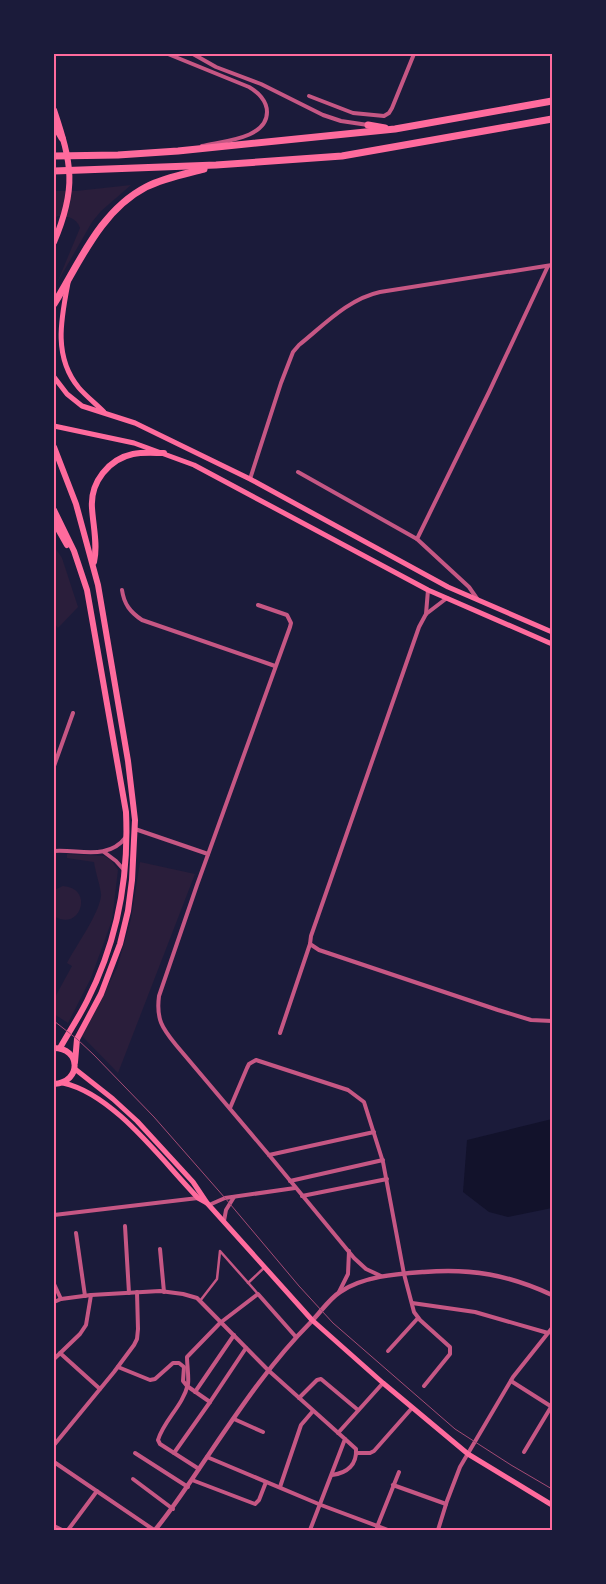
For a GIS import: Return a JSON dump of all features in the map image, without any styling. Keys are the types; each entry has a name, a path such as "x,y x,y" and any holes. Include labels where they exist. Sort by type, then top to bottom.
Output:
{"highway":[{"path":"54,156 178,151 395,129 552,101"},
{"path":"54,242 64,216 69,189 67,150 55,113"},
{"path":"54,171 216,165 342,156 552,119"},
{"path":"54,124 62,138"},
{"path":"368,125 395,129"},
{"path":"54,304 101,227 123,202 152,184 216,165"},
{"path":"54,447 76,504 93,566 110,650 128,762 135,829 128,911 120,944 100,994 77,1038 75,1066 68,1080 63,1083 54,1084"},
{"path":"93,566 96,547 92,502 94,489 99,478 110,465 126,456 138,453 164,453"},
{"path":"54,510 70,542 86,590 126,812 127,836 125,871 119,911 105,959 87,1002 56,1047 70,1053 75,1066"},
{"path":"54,522 79,566"}],"main road":[{"path":"69,278 60,328 64,358 76,384 106,414"},
{"path":"54,377 67,394 86,408 135,423 250,479 440,583 552,632"},
{"path":"54,426 134,443 209,471 369,560 428,590 552,644"},
{"path":"75,1066 113,1098 164,1149 200,1196"},
{"path":"63,1083 78,1087 108,1105 208,1204 312,1320 383,1383 468,1454 552,1505"}],"street":[{"path":"168,54 249,87 262,98 267,112 264,123 259,130 252,134 178,151"},
{"path":"175,57 182,54"},
{"path":"193,54 216,67 261,84 323,115 368,125"},
{"path":"309,96 353,113 384,116 392,108 414,54"},
{"path":"261,84 264,77"},
{"path":"250,479 293,352 350,304 369,294 550,266"},
{"path":"417,540 550,266"},
{"path":"298,472 417,540 469,587 478,600"},
{"path":"122,590 123,599 128,607 142,620 275,666"},
{"path":"280,1033 419,627 426,614 428,590"},
{"path":"426,614 448,598"},
{"path":"258,605 283,613 290,618 290,627 159,996 160,1020 164,1031 349,1251 366,1269 381,1276"},
{"path":"54,766 73,713"},
{"path":"248,722 254,724"},
{"path":"135,829 208,854"},
{"path":"54,851 104,852 117,846 127,836"},
{"path":"104,852 125,871"},
{"path":"310,944 319,950 498,1010 531,1020 552,1022"},
{"path":"230,1108 249,1064 256,1060 348,1090 355,1094 366,1106 383,1160 404,1274 412,1303 418,1318 448,1344 451,1350 424,1386"},
{"path":"269,1155 374,1132"},
{"path":"290,1181 383,1160"},
{"path":"302,1196 387,1179"},
{"path":"208,1204 222,1199 296,1188"},
{"path":"54,1215 200,1196"},
{"path":"224,1221 226,1210 234,1197"},
{"path":"125,1226 129,1293"},
{"path":"76,1234 85,1296"},
{"path":"160,1249 164,1292"},
{"path":"54,1462 154,1530 173,1509 268,1370 296,1337 339,1292 348,1274 349,1251"},
{"path":"200,1301 217,1280 220,1252 296,1337"},
{"path":"248,1283 265,1268"},
{"path":"339,1292 381,1276 464,1271 489,1273 532,1286 552,1295"},
{"path":"54,1284 61,1299"},
{"path":"54,1445 118,1367 137,1338 137,1292"},
{"path":"54,1302 61,1299 91,1295 137,1292 183,1294 200,1301 268,1370 355,1447 354,1461 347,1471 332,1475"},
{"path":"199,1469 160,1444 158,1440 179,1405 187,1386 187,1357 220,1323 258,1294"},
{"path":"54,1359 80,1334 86,1325 91,1295"},
{"path":"412,1303 475,1312 548,1333"},
{"path":"388,1351 418,1318"},
{"path":"438,1530 460,1467 511,1381 552,1328"},
{"path":"195,1392 234,1335"},
{"path":"174,1453 246,1348"},
{"path":"60,1353 100,1389"},
{"path":"118,1367 150,1380 155,1379 173,1363 179,1364 184,1367 184,1381 187,1386 210,1402"},
{"path":"299,1398 317,1380 321,1379 358,1410"},
{"path":"511,1381 552,1407 524,1452"},
{"path":"338,1433 383,1383"},
{"path":"356,1453 372,1452 412,1408"},
{"path":"280,1487 300,1425 313,1411"},
{"path":"234,1419 263,1432"},
{"path":"310,1530 345,1439"},
{"path":"135,1453 188,1487"},
{"path":"207,1457 321,1505 388,1530"},
{"path":"377,1527 399,1472"},
{"path":"133,1479 173,1509"},
{"path":"192,1480 255,1504 259,1500 266,1482"},
{"path":"394,1485 446,1504"},
{"path":"68,1530 97,1491"}],"shaded area":[{"path":"131,185 101,211 92,222 57,283 80,228 72,218 58,216 54,219 54,191 76,191"},
{"path":"54,546 62,558 78,607 58,628 54,623"},
{"path":"67,854 104,856 111,860 118,870 112,920 91,978 68,1023 54,1014 54,999 72,966 67,963 96,912 101,893 94,862 67,858"},
{"path":"140,862 195,874 118,1073 82,1036 117,968 131,919"},
{"path":"63,886 73,889 79,894 81,901 77,915 71,919 63,920 54,916 54,890"},
{"path":"552,1119 552,1208 508,1217 489,1212 463,1192 467,1140"}],"tram line":[{"path":"54,1021 94,1055 154,1117 333,1323 455,1429 552,1489"}]}
